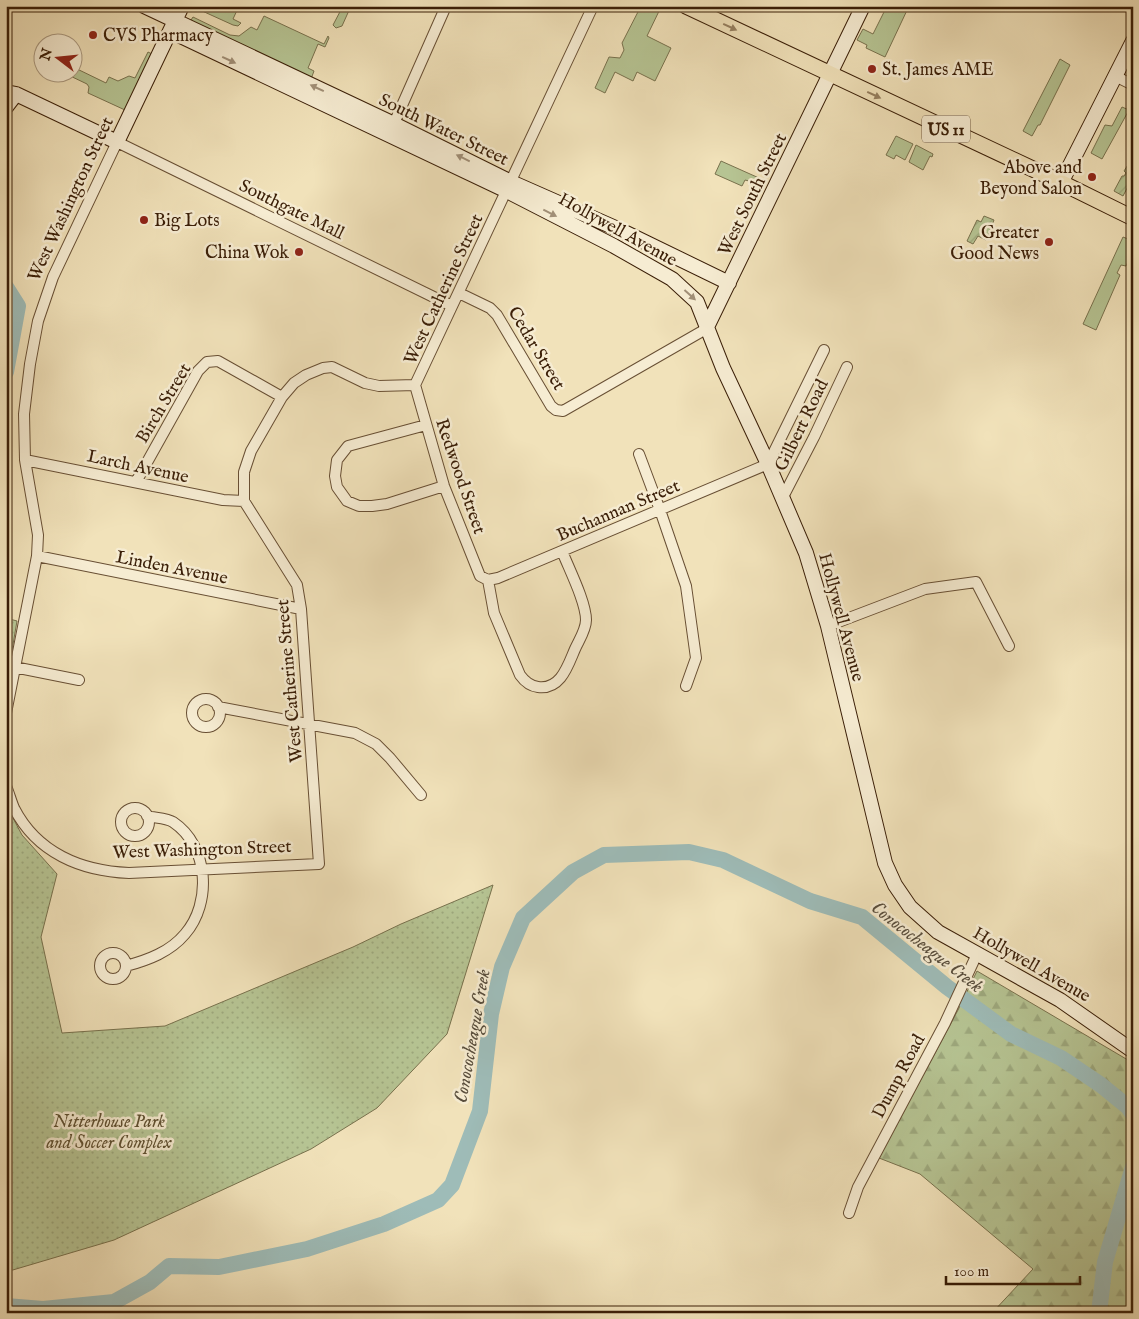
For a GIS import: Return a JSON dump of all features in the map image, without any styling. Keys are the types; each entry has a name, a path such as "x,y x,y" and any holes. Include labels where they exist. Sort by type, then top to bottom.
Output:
{"main road":[{"name":"US 11","path":"686,6 1061,182 1133,218"}],"street":[{"name":"South Water Street","path":"144,6 172,26 509,187 620,230 729,283"},
{"name":"West Washington Street","path":"6,713 37,556 38,535 25,460 25,406 30,364 41,310 53,277 182,6"},
{"path":"391,130 446,6"},
{"name":"West Catherine Street","path":"319,864 298,585 244,501 244,472 251,451 282,397 294,383 306,375 323,368 332,367 365,384 378,386 415,385 593,6"},
{"name":"West South Street","path":"706,329 863,6"},
{"path":"1061,182 1133,40"},
{"path":"1114,76 1133,85"},
{"path":"6,107 11,93 117,142"},
{"name":"Southgate Mall","path":"117,142 452,306"},
{"name":"Hollywell Avenue","path":"509,187 672,279 697,302 706,329 783,497 806,553 828,626 885,863 895,885 910,906 938,932 1060,1000 1133,1051"},
{"name":"Cedar Street","path":"459,293 490,308 497,315 551,406 556,410 563,411 706,329"},
{"path":"768,464 824,350"},
{"name":"Birch Street","path":"136,482 198,371 207,362 218,361 282,397"},
{"name":"Gilbert Road","path":"783,497 847,367"},
{"name":"Redwood Street","path":"415,385 444,486 484,578 494,613 520,675 526,683 534,687 549,687 558,682 584,629 586,620 584,608 562,551"},
{"path":"426,425 348,446 336,460 334,476 337,488 347,502 359,506 372,506 387,504 444,486"},
{"path":"639,454 686,586 696,658 686,686"},
{"name":"Larch Avenue","path":"25,460 223,500 244,501"},
{"name":"Buchannan Street","path":"484,578 498,578 768,464"},
{"name":"Linden Avenue","path":"37,556 301,609"},
{"path":"828,626 925,589 976,582 1009,646"},
{"path":"14,667 79,680"},
{"path":"218,707 355,733 376,744 421,795"},
{"name":"West Washington Street","path":"6,786 14,808 34,836 69,861 84,867 108,872 129,873 319,864"},
{"path":"126,966 144,961 166,950 185,935 196,918 203,898 203,868 191,840 172,821 147,816"},
{"name":"Dump Road","path":"849,1213 858,1187 945,1023 977,954"}],"green space":[{"path":"198,6 239,6 233,19 241,23 238,26 233,25 200,10"},
{"path":"343,6 351,6 342,26 336,28 333,25"},
{"path":"641,6 661,7 647,36 671,48 655,81 637,72 633,81 615,72 605,93 595,88 609,57 620,58 624,50 622,43"},
{"path":"887,6 909,6 885,57 866,48 867,45 857,40 863,29 873,34"},
{"path":"264,16 324,44 328,36 325,47 318,44 308,68 314,71 311,79 189,23 193,17 230,35 239,36 251,27 257,30"},
{"path":"148,52 152,54 125,110 88,93 89,87 82,82 82,71 106,83 109,77 118,81 129,76 135,78"},
{"path":"1060,59 1070,65 1040,125 1038,125 1032,136 1023,131"},
{"path":"1122,107 1129,110 1102,159 1091,153 1105,125 1112,126"},
{"path":"896,136 913,144 905,160 896,155 894,159 886,155"},
{"path":"916,145 933,154 923,170 909,162"},
{"path":"1133,157 1133,177 1123,196 1114,191 1122,176 1126,173 1124,171"},
{"path":"721,161 759,178 757,183 745,180 742,186 715,174"},
{"path":"984,216 994,220 986,240 978,236 973,244 967,241 977,220 981,222"},
{"path":"1123,237 1133,241 1133,251 1126,266 1121,265 1117,273 1120,275 1096,330 1083,324"},
{"path":"6,618 17,621 6,685"},
{"name":"Nitterhouse Park and Soccer Complex","path":"6,805 22,835 57,874 41,937 62,1033 165,1026 353,947 401,924 493,885 447,1034 377,1108 311,1149 114,1240 6,1272"},
{"path":"977,971 1133,1063 1133,1313 992,1313 1033,1269 920,1174 879,1158"}],"waterway":[{"name":"Conococheague Creek","path":"6,287 18,306 6,372"},
{"name":"Conococheague Creek","path":"6,1306 43,1309 114,1302 150,1282 169,1266 219,1267 307,1249 384,1224 438,1200 452,1185 480,1111 491,1014 502,967 523,918 573,872 604,855 689,852 723,860 810,901 862,917 947,987 1011,1034 1061,1058 1101,1085 1128,1107 1133,1114"},
{"name":"Conococheague Creek","path":"1099,1313 1105,1262 1133,1167"}],"place":[{"name":"CVS Pharmacy","path":"93,35"},
{"name":"St. James AME","path":"872,69"},
{"name":"Above and Beyond Salon","path":"1092,177"},
{"name":"Big Lots","path":"144,220"},
{"name":"Greater Good News","path":"1049,242"},
{"name":"China Wok","path":"299,252"}]}
